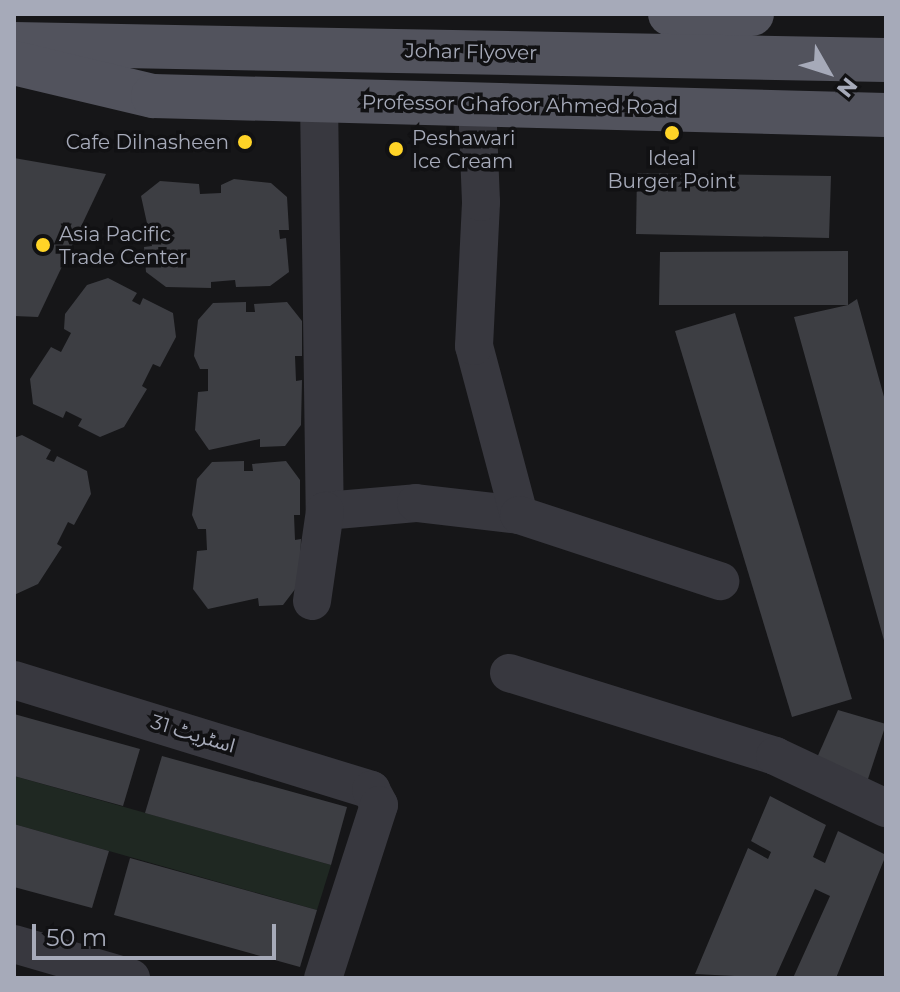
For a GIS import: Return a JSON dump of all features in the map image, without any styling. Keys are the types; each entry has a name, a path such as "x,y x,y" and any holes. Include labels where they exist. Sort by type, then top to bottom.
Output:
{"main road":[{"path":"670,14 752,14"},
{"name":"Johar Flyover","path":"35,44 886,60"},
{"name":"Professor Ghafoor Ahmed Road","path":"14,63 153,96 886,115"}],"street":[{"path":"312,601 325,511 319,100"},
{"path":"477,103 481,202 474,346 519,515"},
{"path":"325,511 416,503 519,515 720,581"},
{"path":"509,673 775,756 886,808"},
{"name":"اسٹریٹ 31","path":"14,680 371,790 379,805 323,978"},
{"path":"14,944 131,978"}],"shaded area":[{"path":"14,776 331,865 317,910 14,824"}],"building":[{"name":"Asia Pacific Trade Center","path":"14,158 106,174 38,317 14,316"},
{"path":"637,173 831,176 829,238 636,234"},
{"path":"234,179 271,183 287,197 289,230 279,230 280,239 286,238 289,272 270,286 236,287 235,280 211,282 211,288 166,287 146,272 144,247 152,246 141,196 160,181 199,184 200,194 221,193 221,185"},
{"path":"848,251 848,305 659,305 660,252"},
{"path":"108,278 137,293 132,301 140,305 143,298 173,313 176,337 160,367 153,364 142,386 147,389 124,427 100,437 78,426 82,419 66,411 63,418 33,404 30,379 51,347 61,352 71,333 64,329 65,314 87,285"},
{"path":"857,299 886,404 885,644 794,317 848,305"},
{"path":"246,302 246,312 255,312 254,304 287,302 302,321 302,356 295,356 296,381 302,380 301,425 285,446 260,447 260,439 209,450 195,430 198,392 208,391 208,369 200,369 194,356 198,320 213,303"},
{"path":"735,313 852,699 792,717 675,331"},
{"path":"22,435 51,450 46,459 54,462 57,456 87,471 91,494 74,525 68,522 57,544 62,547 38,584 14,595 14,438"},
{"path":"244,461 244,471 253,471 252,464 286,461 300,480 300,515 294,515 295,540 301,539 299,584 283,605 259,606 258,598 208,609 193,589 197,551 207,550 206,529 198,529 192,515 197,479 212,462"},
{"path":"838,710 886,724 867,782 816,760"},
{"path":"14,714 140,749 123,806 14,776"},
{"path":"162,756 347,807 331,865 145,813"},
{"path":"770,796 826,825 813,857 825,863 838,831 886,855 836,978 793,978 830,896 815,889 775,978 695,974 748,848 768,859 771,852 751,841"},
{"path":"14,824 109,851 92,908 14,887"},
{"path":"130,858 317,910 300,967 114,915"}],"place":[{"name":"Ideal Burger Point","path":"672,133"},
{"name":"Cafe Dilnasheen","path":"245,142"},
{"name":"Peshawari Ice Cream","path":"396,149"},
{"name":"Asia Pacific Trade Center","path":"43,245"}]}
